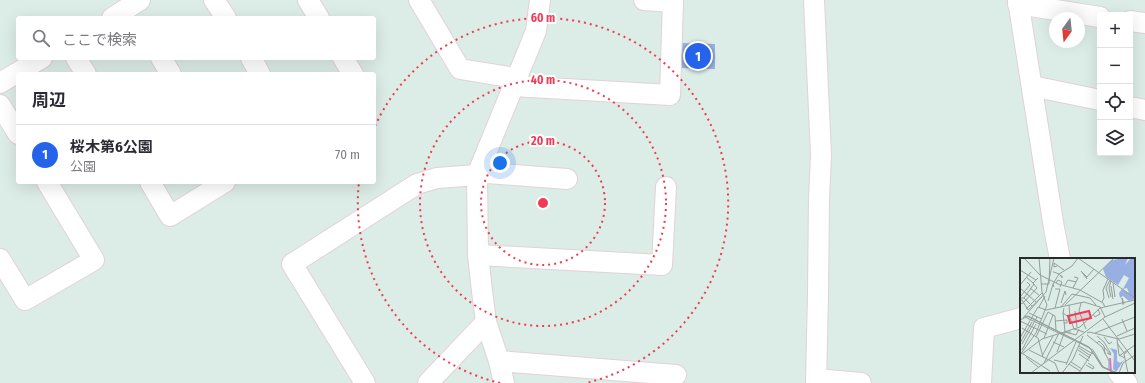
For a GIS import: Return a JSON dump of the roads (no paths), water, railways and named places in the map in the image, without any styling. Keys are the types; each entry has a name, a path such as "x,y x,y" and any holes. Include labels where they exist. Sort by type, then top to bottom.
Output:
{"street":[{"path":"214,0 225,16"},
{"path":"308,0 318,16"},
{"path":"419,0 460,69 514,82 670,95 673,2 644,0"},
{"path":"504,383 499,361 486,322 478,256 477,175 536,31 540,0"},
{"path":"814,0 821,155 816,381 861,383"},
{"path":"1060,258 1018,2 1097,15"},
{"path":"117,16 136,8"},
{"path":"1133,21 1145,23"},
{"path":"18,72 39,60"},
{"path":"77,60 85,72"},
{"path":"163,60 170,72"},
{"path":"251,60 259,72"},
{"path":"344,60 351,72"},
{"path":"0,83 16,73"},
{"path":"1032,86 1097,99"},
{"path":"0,105 16,131"},
{"path":"1133,108 1145,110"},
{"path":"364,383 292,264 417,184 437,178 487,173 567,179"},
{"path":"0,259 25,300 94,260 48,184"},
{"path":"151,184 170,216 222,184"},
{"path":"478,256 662,265 666,187"},
{"path":"981,383 984,328 1020,318"},
{"path":"428,383 486,322"},
{"path":"499,361 676,375"},
{"path":"1119,373 1127,383"}],"place":[{"name":"桜木第6公園","path":"698,56"}]}
